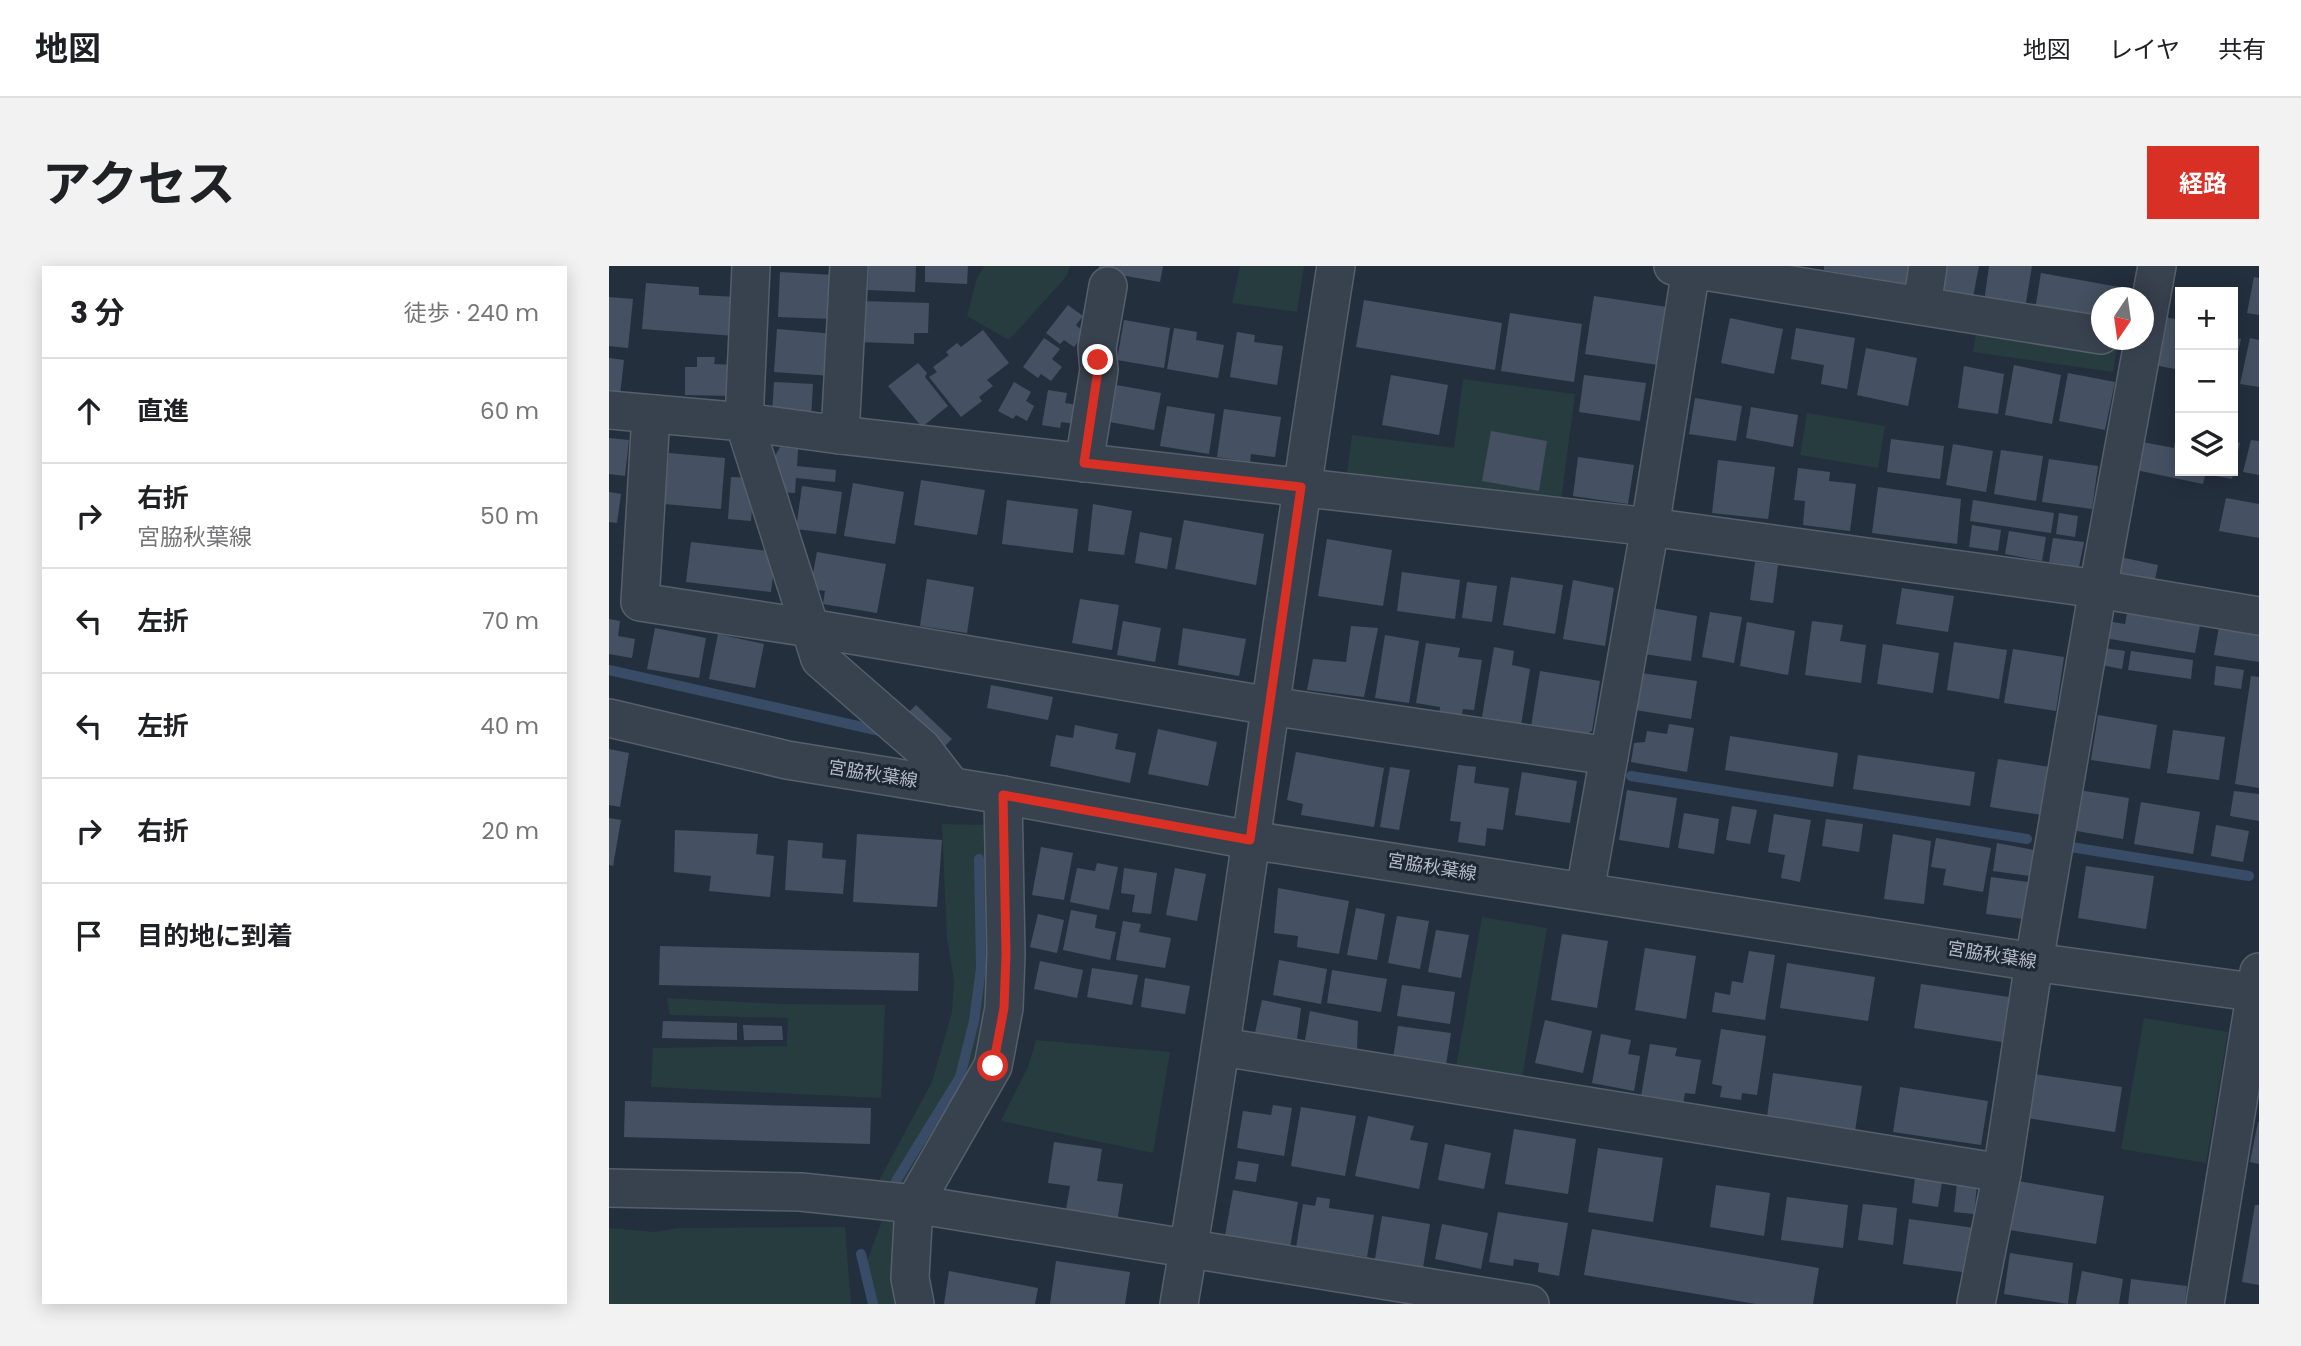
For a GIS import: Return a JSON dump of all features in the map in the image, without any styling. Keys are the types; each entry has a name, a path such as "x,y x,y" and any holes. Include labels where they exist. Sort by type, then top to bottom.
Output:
{"street":[{"path":"751,266 744,422 820,659 922,748 951,787"},
{"path":"840,435 849,266"},
{"path":"1179,1304 1222,1047 1301,487 1336,266"},
{"path":"1922,306 1928,266"},
{"path":"2151,287 2157,266"},
{"path":"1585,891 1650,527 1682,267 2091,333"},
{"path":"1084,463 1098,370 1097,348 1108,286"},
{"path":"1976,1304 2002,1173 2135,350"},
{"path":"609,410 744,422 1650,527 2098,589 2259,616"},
{"path":"652,414 640,602 1270,706 1609,756"},
{"name":"宮脇秋葉線","path":"609,718 787,760 1003,795 1250,840 2034,962 2258,986"},
{"path":"915,1304 910,1278 914,1204 993,1066 1004,1008 1006,954 1003,795"},
{"path":"2205,1304 2258,986"},
{"path":"1222,1047 2002,1173"},
{"path":"609,1188 801,1192 914,1204 1189,1249 1416,1295 1530,1304"}],"green space":[{"path":"984,266 1070,266 1066,277 1009,340 967,316 977,278"},
{"path":"1240,266 1304,266 1297,312 1232,303"},
{"path":"1977,328 2091,344 2091,350 2117,350 2113,372 1973,352"},
{"path":"1463,379 1575,394 1561,501 1347,473 1352,435 1454,448"},
{"path":"1807,413 1885,426 1878,468 1800,455"},
{"path":"942,824 997,825 1004,1008 918,1196 875,1188 932,1082 952,1012 954,981 947,939"},
{"path":"1482,917 1547,928 1522,1078 1456,1067"},
{"path":"667,998 780,1004 885,1005 881,1098 651,1087 653,1048 787,1046 788,1018 670,1015"},
{"path":"2144,1018 2228,1032 2206,1163 2121,1149"},
{"path":"1036,1040 1170,1052 1153,1153 1001,1121 1028,1067"},
{"path":"884,1215 913,1218 901,1304 871,1304 861,1278"},
{"path":"845,1227 851,1304 609,1304 609,1228 655,1232 679,1228"}],"building":[{"path":"869,266 916,266 915,292 868,290"},
{"path":"925,266 968,266 967,284 925,282"},
{"path":"1099,266 1163,266 1160,282 1098,271"},
{"path":"1824,266 1910,266 1907,284 1824,270"},
{"path":"1942,266 1979,266 1973,297 1937,290"},
{"path":"1989,266 2032,266 2025,308 1984,302"},
{"path":"780,272 835,275 832,319 778,317"},
{"path":"2041,273 2119,287 2091,287 2091,321 2035,310"},
{"path":"2254,277 2259,278 2259,315 2247,313"},
{"path":"646,283 699,287 699,295 738,297 735,336 642,329"},
{"path":"1594,296 1667,307 1658,365 1585,354"},
{"path":"609,297 633,299 628,348 609,346"},
{"path":"1364,300 1502,323 1495,370 1356,347"},
{"path":"859,301 929,303 928,333 914,333 914,344 858,342"},
{"path":"1068,305 1083,316 1076,325 1085,333 1074,347 1064,340 1060,344 1046,333"},
{"path":"1510,313 1582,324 1574,382 1501,371"},
{"path":"2159,316 2175,319 2175,369 2149,364"},
{"path":"1730,318 1783,329 1774,374 1721,363"},
{"path":"1124,320 1170,328 1164,368 1117,360"},
{"path":"1174,328 1197,332 1196,340 1224,345 1218,378 1167,369"},
{"path":"1796,328 1855,338 1847,389 1821,384 1824,365 1791,359"},
{"path":"777,329 835,334 832,376 774,372"},
{"path":"983,330 1009,363 987,380 993,386 979,397 982,401 961,417 929,377 937,372 933,367 949,355 946,352 957,343 961,347"},
{"path":"1237,332 1255,335 1254,342 1283,346 1277,385 1230,377"},
{"path":"1044,338 1060,349 1052,359 1062,367 1051,381 1041,374 1038,378 1023,367"},
{"path":"2250,338 2259,340 2259,387 2240,384"},
{"path":"1866,348 1917,358 1908,406 1857,395"},
{"path":"697,357 715,357 714,364 735,365 734,396 685,395 685,367 697,367"},
{"path":"609,358 624,360 620,395 609,393"},
{"path":"918,363 927,373 925,377 948,406 922,427 888,386"},
{"path":"2014,365 2061,375 2052,424 2005,415"},
{"path":"1964,366 2004,374 1998,414 1958,408"},
{"path":"2068,373 2115,382 2105,430 2059,421"},
{"path":"1391,375 1448,385 1439,435 1382,425"},
{"path":"1584,375 1646,383 1640,421 1579,412"},
{"path":"774,382 813,384 811,419 772,416"},
{"path":"1014,382 1031,392 1026,401 1034,406 1027,421 1016,415 1013,419 998,411"},
{"path":"1111,384 1161,393 1154,430 1104,421"},
{"path":"1048,390 1067,393 1065,403 1078,405 1075,424 1061,422 1060,428 1042,425"},
{"path":"1695,398 1742,406 1736,441 1689,434"},
{"path":"1167,406 1215,414 1209,454 1160,446"},
{"path":"1751,407 1798,415 1793,447 1746,438"},
{"path":"1224,409 1281,417 1275,457 1251,454 1250,462 1217,457"},
{"path":"1491,431 1547,441 1539,491 1482,481"},
{"path":"609,438 629,440 625,476 609,474"},
{"path":"1891,439 1944,446 1940,479 1887,472"},
{"path":"2175,440 2175,476 2205,476 2203,484 2131,469 2137,441 2174,448"},
{"path":"2251,440 2259,441 2259,475 2243,472"},
{"path":"1953,444 1993,451 1986,492 1946,485"},
{"path":"780,447 798,449 797,466 836,470 835,482 796,478 795,493 780,492 773,460"},
{"path":"2001,450 2043,456 2036,501 1994,494"},
{"path":"669,453 725,458 721,509 664,504"},
{"path":"1578,457 1634,465 1628,504 1573,496"},
{"path":"2049,459 2098,466 2092,509 2042,502"},
{"path":"1718,460 1775,467 1768,519 1712,513"},
{"path":"1798,468 1830,472 1829,481 1856,484 1850,531 1803,525 1805,501 1794,500"},
{"path":"731,477 754,478 751,521 728,519"},
{"path":"921,480 985,490 977,535 914,525"},
{"path":"853,483 904,492 895,544 844,536"},
{"path":"802,486 842,492 836,534 796,529"},
{"path":"1878,487 1961,499 1957,544 1872,533"},
{"path":"609,492 621,494 617,523 609,522"},
{"path":"2226,498 2259,504 2259,538 2219,531"},
{"path":"1007,500 1078,509 1073,553 1002,544"},
{"path":"1973,500 2054,513 2051,533 1970,521"},
{"path":"1093,504 1132,511 1124,555 1088,551"},
{"path":"2059,513 2078,516 2075,537 2056,534"},
{"path":"1184,520 1264,534 1256,585 1175,569"},
{"path":"1972,525 2001,530 1998,551 1969,547"},
{"path":"2009,531 2046,537 2042,561 2005,554"},
{"path":"1140,532 1172,538 1167,569 1135,563"},
{"path":"2053,538 2084,542 2079,567 2049,562"},
{"path":"1327,539 1392,550 1383,606 1318,596"},
{"path":"691,542 776,552 771,592 686,582"},
{"path":"817,552 886,564 877,613 823,604 825,591 810,589"},
{"path":"2120,557 2158,565 2154,584 2116,576"},
{"path":"1755,562 1778,565 1773,603 1750,600"},
{"path":"1402,572 1460,580 1455,619 1397,611"},
{"path":"1511,577 1563,585 1555,634 1503,625"},
{"path":"927,579 974,587 967,633 920,626"},
{"path":"1573,580 1614,588 1605,646 1563,639"},
{"path":"1467,582 1497,586 1492,622 1462,618"},
{"path":"1902,588 1954,596 1948,632 1896,624"},
{"path":"1080,599 1119,605 1112,650 1072,643"},
{"path":"1652,608 1697,616 1691,661 1644,654"},
{"path":"1710,612 1742,617 1734,663 1702,657"},
{"path":"2127,613 2200,625 2195,653 2104,638 2106,621 2125,624"},
{"path":"609,619 620,621 618,636 635,639 632,658 609,654"},
{"path":"1123,621 1161,628 1155,662 1117,655"},
{"path":"1812,621 1843,625 1840,641 1866,645 1861,683 1805,675"},
{"path":"1747,622 1795,631 1788,675 1740,666"},
{"path":"1351,626 1378,628 1364,697 1307,690 1313,659 1346,662"},
{"path":"2219,627 2259,634 2259,662 2214,655"},
{"path":"655,628 706,638 699,678 647,669"},
{"path":"1183,628 1246,639 1239,676 1178,665"},
{"path":"718,634 764,644 755,688 709,679"},
{"path":"1385,635 1419,641 1409,703 1375,698"},
{"path":"1954,642 2007,650 1999,699 1947,690"},
{"path":"1426,643 1460,648 1458,657 1482,660 1474,710 1463,709 1461,720 1439,717 1440,707 1416,703"},
{"path":"1883,644 1939,653 1933,693 1877,684"},
{"path":"1494,647 1514,651 1512,665 1530,669 1521,725 1482,717"},
{"path":"2104,648 2125,651 2122,669 2101,665"},
{"path":"2013,649 2064,657 2056,711 2004,703"},
{"path":"2131,651 2193,660 2191,679 2128,670"},
{"path":"2216,666 2244,670 2241,689 2214,685"},
{"path":"1540,671 1600,681 1592,731 1583,736 1531,727"},
{"path":"1641,673 1697,681 1691,719 1635,710"},
{"path":"2251,676 2259,677 2259,788 2235,784"},
{"path":"991,685 1053,697 1048,720 987,708"},
{"path":"916,705 952,739 944,747 908,713"},
{"path":"2098,715 2157,725 2150,769 2091,760"},
{"path":"1669,724 1694,728 1687,772 1631,762 1634,743 1645,742 1647,731 1667,734"},
{"path":"1075,725 1118,734 1115,749 1136,753 1130,783 1050,766 1056,735 1073,738"},
{"path":"1158,729 1217,742 1208,786 1148,774"},
{"path":"2173,730 2225,737 2219,780 2167,773"},
{"path":"1730,736 1838,753 1833,787 1725,770"},
{"path":"609,749 629,753 620,807 609,805"},
{"path":"1296,752 1384,768 1374,827 1301,815 1303,804 1287,800"},
{"path":"1858,755 1975,772 1970,806 1853,789"},
{"path":"1998,759 2050,767 2042,815 1990,807"},
{"path":"1458,765 1476,767 1474,783 1509,788 1503,830 1487,828 1485,846 1458,842 1461,822 1450,821"},
{"path":"1390,767 1410,770 1399,830 1380,827"},
{"path":"1522,772 1577,781 1570,823 1515,815"},
{"path":"1627,790 1677,798 1669,848 1619,840"},
{"path":"2078,790 2129,798 2123,839 2071,830"},
{"path":"2234,791 2259,794 2259,821 2230,816"},
{"path":"2141,802 2200,812 2193,854 2134,844"},
{"path":"1732,806 1757,810 1750,844 1726,840"},
{"path":"1684,813 1719,819 1714,854 1678,848"},
{"path":"1774,814 1811,820 1800,882 1781,878 1785,855 1768,852"},
{"path":"609,818 621,820 613,866 609,865"},
{"path":"1826,819 1863,824 1859,852 1822,846"},
{"path":"2216,825 2249,831 2243,862 2211,856"},
{"path":"675,830 758,834 756,854 774,856 770,897 709,891 711,876 674,872"},
{"path":"857,834 942,840 937,907 853,902"},
{"path":"1893,834 1931,841 1924,904 1884,899"},
{"path":"1936,838 1991,848 1983,892 1943,885 1946,869 1931,867"},
{"path":"788,840 823,843 822,858 846,860 843,894 785,890"},
{"path":"1997,843 2034,850 2030,876 1993,871"},
{"path":"1041,847 1073,853 1064,900 1032,895"},
{"path":"1097,863 1118,867 1109,910 1070,902 1077,868 1095,871"},
{"path":"2086,866 2154,876 2146,929 2078,918"},
{"path":"1124,868 1157,873 1151,914 1132,912 1135,895 1121,893"},
{"path":"1175,868 1206,874 1197,921 1166,915"},
{"path":"1991,877 2028,882 2023,919 1986,914"},
{"path":"1278,888 1349,901 1339,954 1297,947 1298,936 1274,933"},
{"path":"1356,908 1385,914 1377,960 1347,955"},
{"path":"1071,910 1097,915 1095,928 1116,932 1110,960 1063,950"},
{"path":"1038,914 1064,920 1057,953 1030,947"},
{"path":"1397,916 1429,921 1420,969 1388,963"},
{"path":"1123,921 1141,924 1139,932 1171,938 1165,968 1116,960"},
{"path":"1436,930 1469,935 1461,978 1428,972"},
{"path":"1562,934 1608,941 1597,1008 1551,1000"},
{"path":"660,946 919,953 918,991 659,985"},
{"path":"1645,948 1696,956 1686,1019 1635,1010"},
{"path":"1749,951 1775,955 1765,1020 1712,1012 1715,992 1730,995 1732,981 1743,983"},
{"path":"1279,960 1327,969 1321,1004 1273,995"},
{"path":"1040,961 1083,970 1077,998 1034,989"},
{"path":"1787,963 1875,977 1868,1021 1780,1008"},
{"path":"1092,968 1138,975 1132,1005 1087,997"},
{"path":"1332,970 1387,979 1381,1012 1327,1003"},
{"path":"1145,978 1190,986 1185,1014 1141,1007"},
{"path":"1921,984 2009,997 2002,1042 1914,1028"},
{"path":"1402,985 1455,992 1450,1024 1397,1016"},
{"path":"1262,1000 1301,1008 1297,1039 1255,1033"},
{"path":"1310,1011 1358,1021 1357,1049 1305,1040"},
{"path":"1545,1020 1592,1031 1583,1073 1535,1063"},
{"path":"663,1021 737,1023 737,1040 662,1038"},
{"path":"743,1025 782,1026 783,1040 744,1040"},
{"path":"1398,1026 1451,1033 1446,1065 1393,1058"},
{"path":"1721,1029 1766,1036 1757,1095 1742,1093 1741,1100 1720,1097 1722,1086 1712,1084"},
{"path":"1601,1034 1631,1040 1628,1054 1640,1056 1634,1091 1592,1083"},
{"path":"1650,1044 1677,1048 1675,1056 1701,1060 1695,1094 1685,1093 1682,1109 1640,1102"},
{"path":"1773,1073 1862,1086 1855,1131 1767,1117"},
{"path":"2034,1074 2122,1087 2115,1132 2027,1118"},
{"path":"1900,1087 1988,1101 1981,1145 1893,1132"},
{"path":"625,1101 871,1108 870,1144 624,1137"},
{"path":"1273,1105 1292,1108 1284,1156 1237,1148 1243,1111 1271,1115"},
{"path":"1301,1107 1356,1116 1345,1176 1291,1166"},
{"path":"1368,1116 1414,1126 1410,1140 1428,1143 1419,1189 1355,1176"},
{"path":"2259,1122 2259,1164 2250,1162"},
{"path":"1514,1129 1576,1139 1568,1194 1505,1184"},
{"path":"1054,1142 1102,1149 1097,1181 1123,1184 1117,1223 1065,1216 1070,1186 1048,1183"},
{"path":"1445,1144 1491,1153 1484,1189 1438,1180"},
{"path":"1598,1148 1663,1158 1653,1222 1588,1212"},
{"path":"1238,1161 1259,1164 1256,1182 1235,1179"},
{"path":"1915,1178 1942,1182 1938,1207 1912,1203"},
{"path":"2018,1181 2104,1196 2096,1244 2010,1230"},
{"path":"1957,1183 1977,1185 1974,1214 1954,1212"},
{"path":"1716,1185 1770,1193 1764,1236 1710,1227"},
{"path":"1233,1190 1298,1202 1289,1253 1224,1241"},
{"path":"1317,1197 1330,1199 1329,1208 1374,1215 1367,1257 1331,1252 1330,1259 1295,1254 1303,1204 1315,1206"},
{"path":"1787,1197 1848,1205 1843,1248 1781,1240"},
{"path":"1863,1204 1897,1208 1893,1245 1858,1240"},
{"path":"2255,1205 2259,1205 2259,1285 2242,1282"},
{"path":"1498,1212 1568,1223 1559,1276 1538,1272 1539,1263 1514,1259 1513,1266 1489,1262"},
{"path":"1382,1216 1430,1224 1422,1274 1374,1265"},
{"path":"1909,1219 1975,1228 1969,1273 1903,1264"},
{"path":"1442,1224 1488,1233 1481,1269 1435,1259"},
{"path":"1592,1229 1819,1268 1813,1304 1756,1304 1584,1275"},
{"path":"2010,1253 2073,1263 2068,1304 2004,1294"},
{"path":"1056,1261 1130,1272 1125,1304 1050,1304"},
{"path":"949,1271 1038,1288 1035,1304 944,1304"},
{"path":"2082,1271 2123,1279 2119,1304 2076,1304"},
{"path":"2131,1279 2187,1286 2185,1304 2128,1304"}],"waterway":[{"path":"609,670 880,731"},
{"path":"1631,776 2027,839"},
{"path":"2071,847 2249,876"},
{"path":"896,1181 960,1077 974,1021 981,968 979,859"},
{"path":"861,1254 873,1304"}],"route":[{"path":"993,1066 1004,1008 1006,954 1003,795 1250,840 1301,487 1084,463 1098,360"}]}
